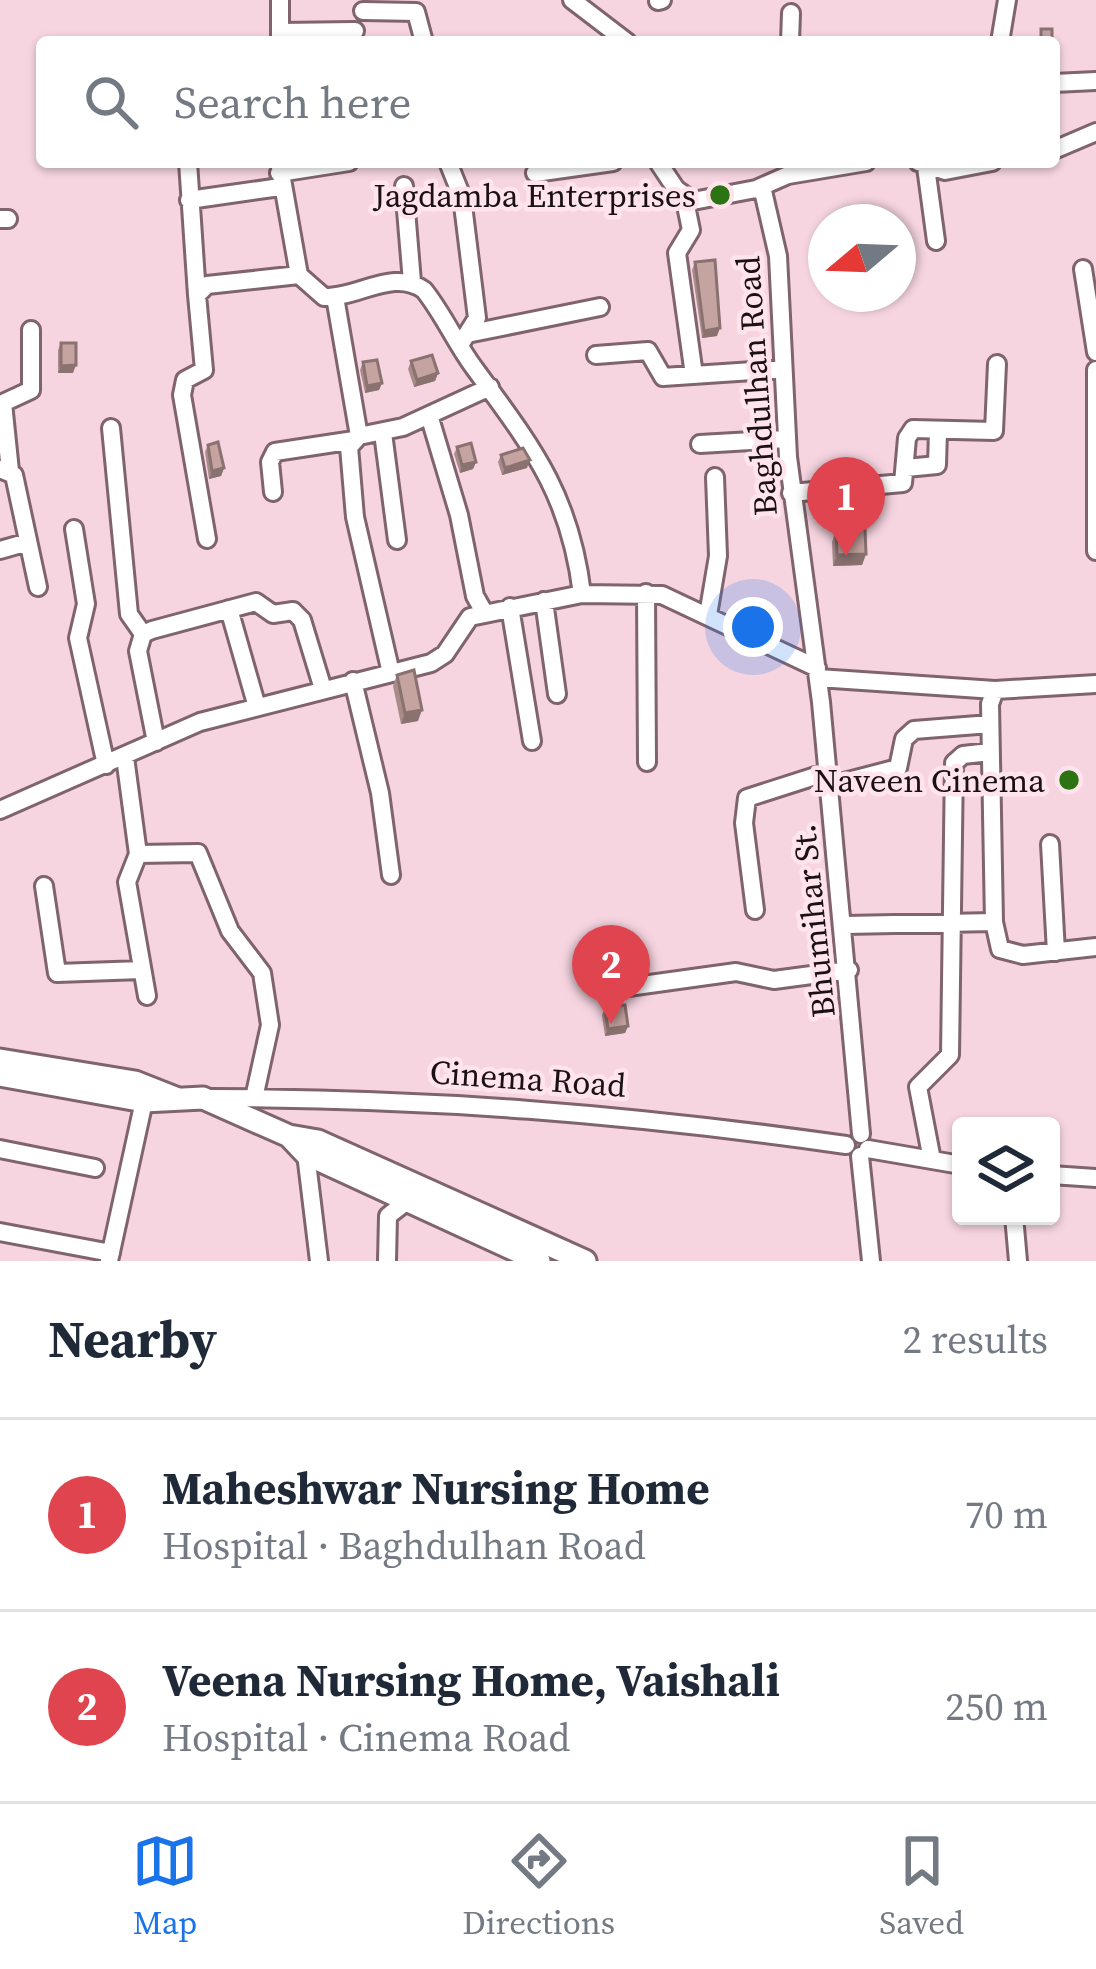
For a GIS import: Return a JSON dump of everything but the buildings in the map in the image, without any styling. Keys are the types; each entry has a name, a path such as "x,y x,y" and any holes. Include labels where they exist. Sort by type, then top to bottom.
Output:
{"main road":[{"path":"0,1060 135,1082 179,1100"},
{"path":"0,1075 144,1101 203,1098 289,1136 318,1142 585,1261"},
{"path":"289,1136 306,1154 539,1261"}],"street":[{"path":"280,0 280,36"},
{"path":"572,0 618,36"},
{"path":"1001,36 1006,0"},
{"path":"363,11 416,12 422,36"},
{"path":"790,36 791,13"},
{"path":"295,36 355,32"},
{"path":"1060,82 1096,81"},
{"path":"1060,147 1096,132"},
{"path":"188,168 204,370 185,380 182,395 207,539"},
{"path":"189,200 314,168"},
{"path":"450,168 465,217 477,318 466,339"},
{"path":"535,173 570,168"},
{"path":"663,168 684,196 691,230 677,253 694,374"},
{"path":"684,196 704,202 755,189 788,168"},
{"path":"923,168 936,241"},
{"path":"279,174 298,275 313,292 335,297 412,282"},
{"path":"404,186 412,282 466,339 490,387 530,439 573,540 582,594"},
{"name":"Baghdulhan Road","path":"755,189 763,191 772,212 781,279 791,493 821,703"},
{"path":"1083,269 1096,352"},
{"path":"197,295 207,285 298,275"},
{"path":"335,297 356,438 349,458 355,517 391,673"},
{"path":"466,339 600,307"},
{"path":"31,330 31,390 3,403 5,470 38,587"},
{"path":"596,355 648,351 658,375 783,368"},
{"path":"791,493 897,485 906,479 908,432 994,431 997,364"},
{"path":"1096,370 1096,551"},
{"path":"274,492 270,462 275,452 383,433 490,387"},
{"path":"429,415 475,596 484,612"},
{"path":"112,428 129,614 143,634"},
{"path":"906,468 937,465 938,431"},
{"path":"383,433 398,540"},
{"path":"700,444 786,439"},
{"path":"708,615 718,556 715,477"},
{"path":"74,529 87,612 78,638 106,765"},
{"path":"0,550 28,542"},
{"path":"646,593 647,762"},
{"path":"0,810 200,722 430,663 445,654 459,626 484,612 582,594 646,593 708,615 818,673 993,693 1096,684"},
{"path":"544,601 556,694"},
{"path":"143,634 262,602 273,614 298,614 323,689"},
{"path":"510,607 532,741"},
{"path":"230,609 256,707"},
{"path":"143,634 138,651 156,742"},
{"path":"352,681 380,793 391,875"},
{"path":"993,693 994,922 1000,949 1010,955 1096,947"},
{"name":"Bhumihar St.","path":"821,703 849,970 871,1261"},
{"path":"755,910 744,824 747,798 898,768 904,739 914,730 990,724"},
{"path":"932,1160 918,1088 950,1055 956,924 954,763 963,755 990,752"},
{"path":"125,757 138,854 128,882 147,996"},
{"path":"1050,844 1056,952"},
{"path":"138,854 198,853 230,931 262,973 270,1025 254,1098"},
{"path":"44,886 57,973 142,970"},
{"path":"844,926 994,922"},
{"path":"628,987 736,972 774,980 849,970"},
{"name":"Cinema Road","path":"203,1098 426,1100 601,1112 859,1146 952,1163"},
{"path":"0,1232 110,1257 144,1101"},
{"path":"0,1149 95,1168"},
{"path":"306,1154 319,1261"},
{"path":"1060,1176 1096,1178"},
{"path":"387,1261 388,1216 392,1208 407,1201"},
{"path":"1015,1225 1018,1261"}],"place":[{"name":"Jagdamba Enterprises","path":"720,195"},
{"name":"Maheshwar Nursing Home","path":"846,556"},
{"name":"Naveen Cinema","path":"1069,780"},
{"name":"Veena Nursing Home, Vaishali","path":"611,1024"}]}
